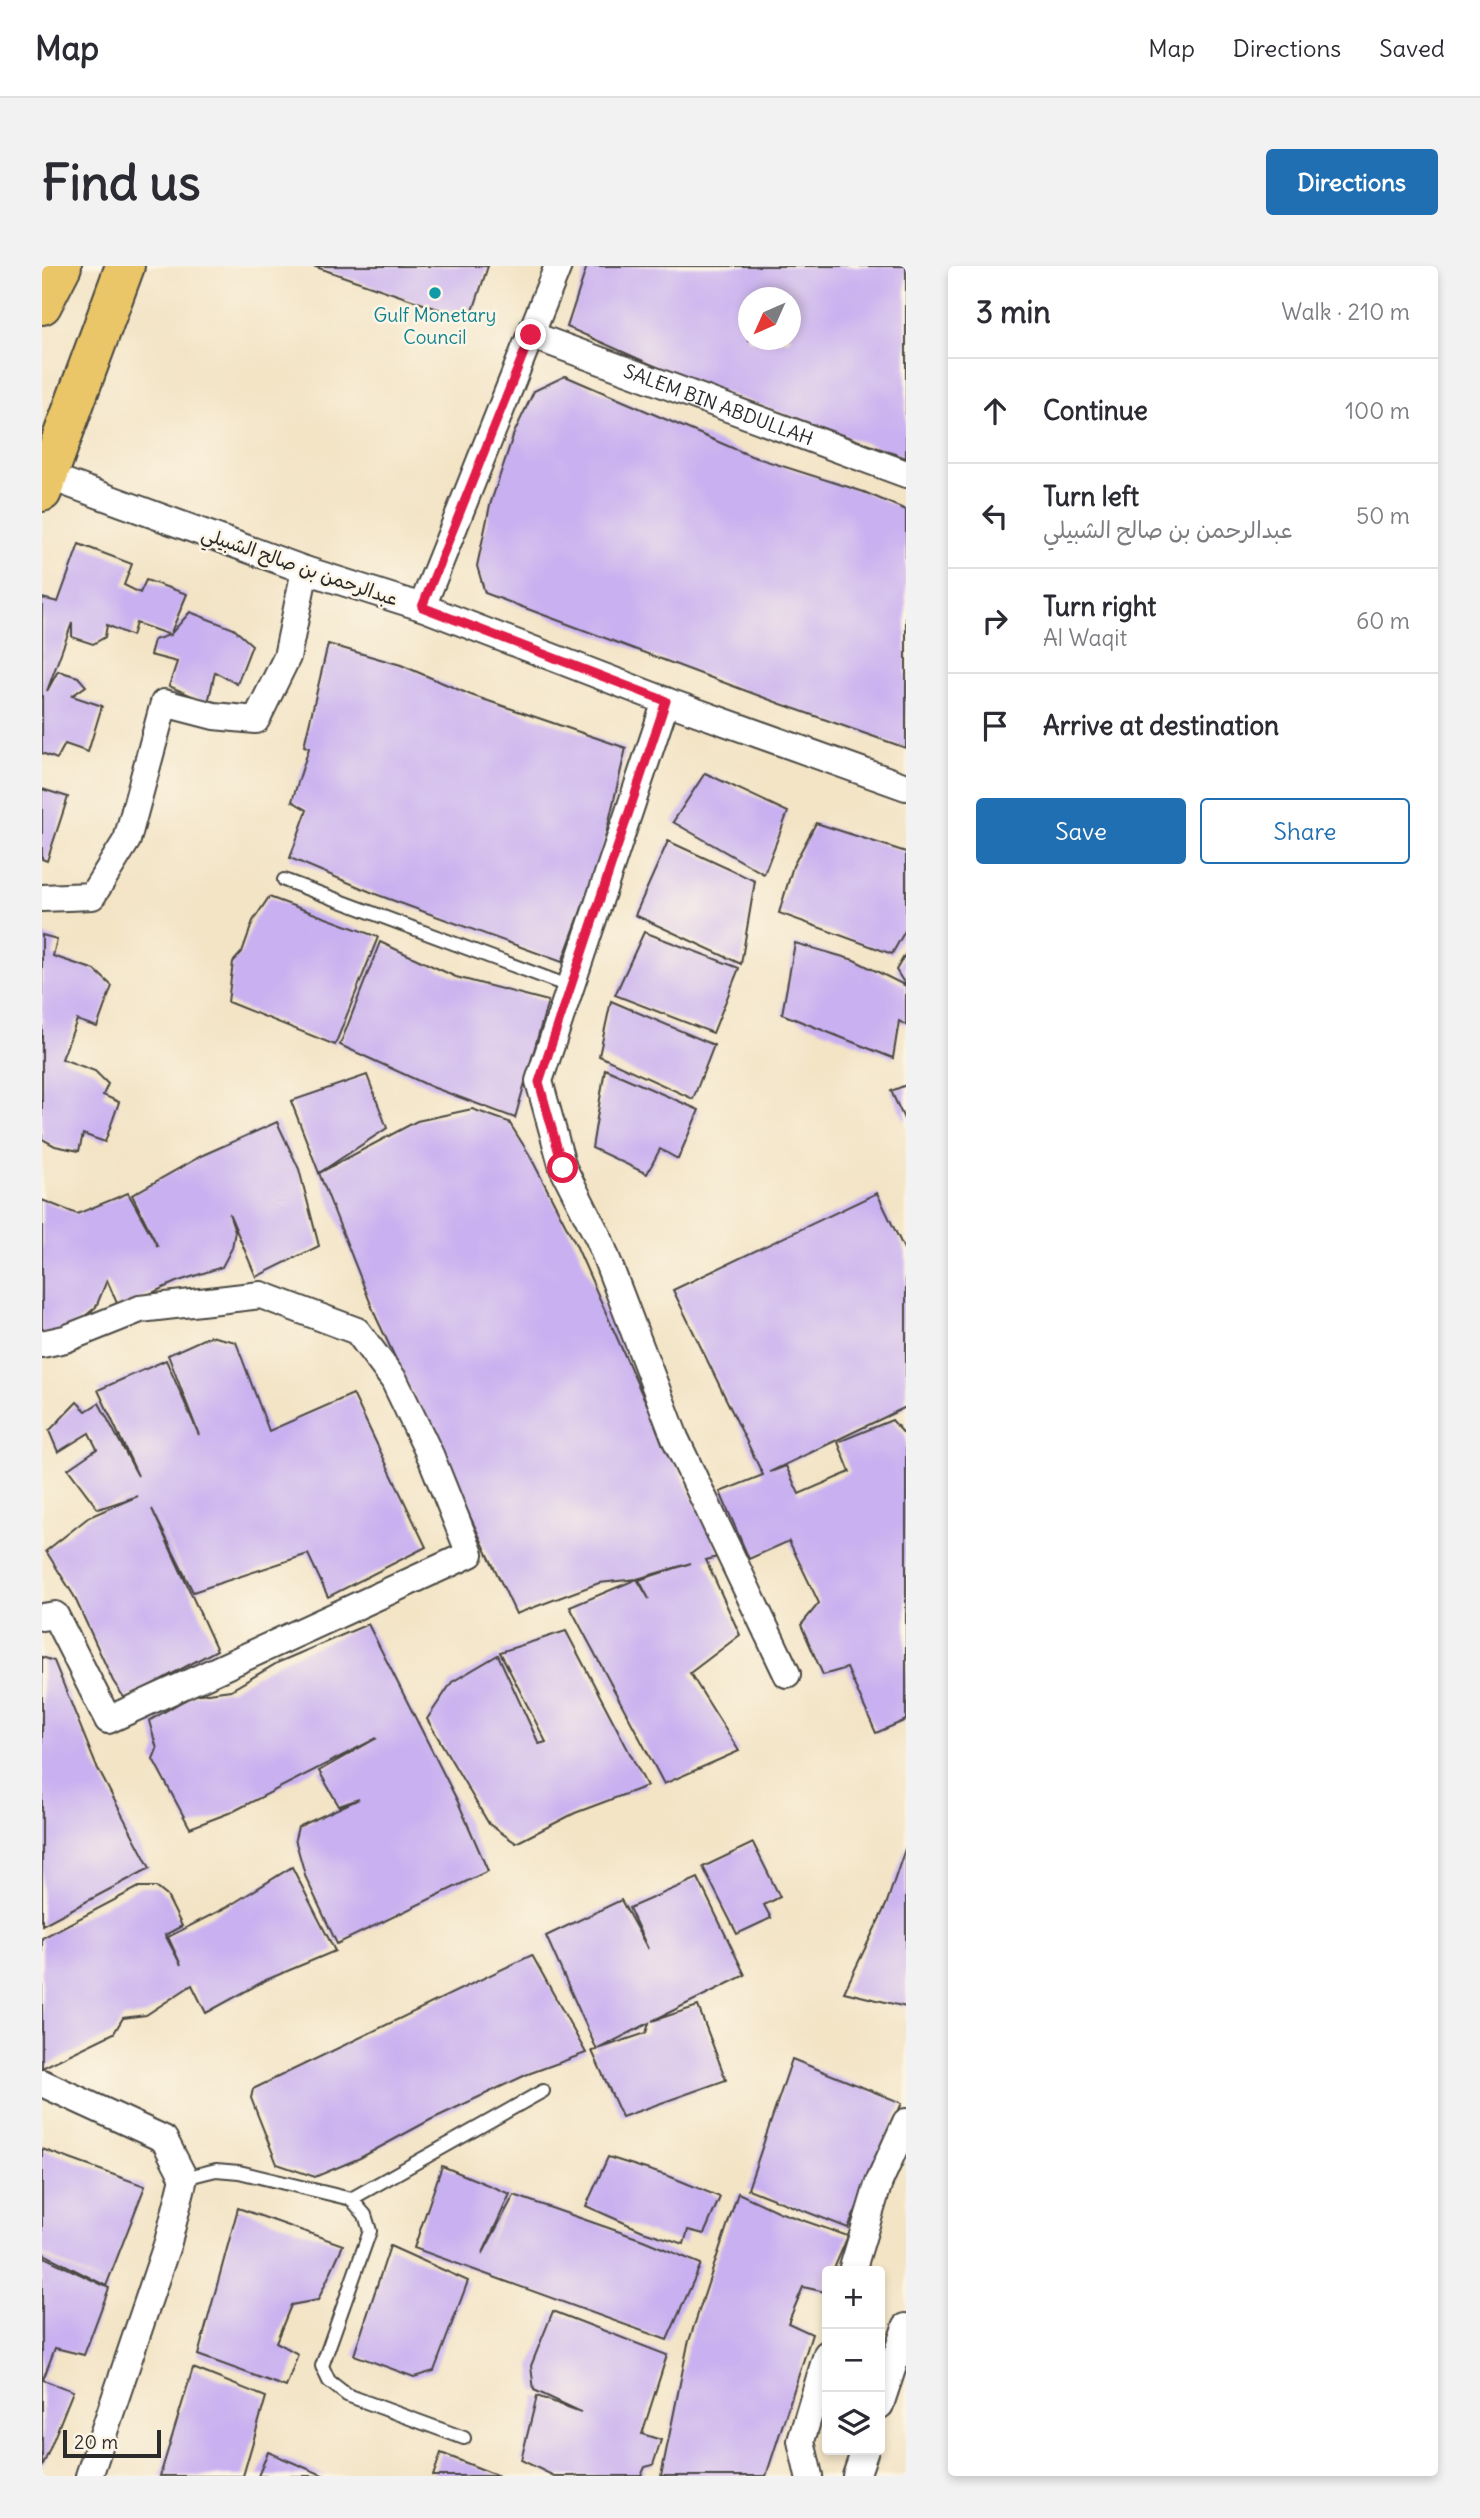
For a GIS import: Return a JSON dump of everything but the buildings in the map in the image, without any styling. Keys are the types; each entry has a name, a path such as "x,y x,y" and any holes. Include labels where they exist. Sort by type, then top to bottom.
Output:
{"main road":[{"path":"42,305 62,266"},
{"path":"45,484 125,266"}],"street":[{"path":"422,607 558,266"},
{"name":"SALEM BIN ABDULLAH","path":"531,335 906,474"},
{"name":"عبدالرحمن بن صالح الشبيلي","path":"45,484 422,607 666,701 906,787"},
{"path":"42,898 92,895 127,840 164,704 214,716 256,720 287,657 305,570"},
{"path":"666,701 539,1082 563,1168 599,1239 675,1437 788,1674"},
{"path":"42,1345 65,1339 140,1309 261,1296 357,1331 394,1380 431,1457 470,1554 108,1720 55,1615 42,1617"},
{"path":"42,2083 164,2139 184,2178 168,2242 89,2476"},
{"path":"854,2266 879,2182 906,2122"},
{"path":"884,2392 906,2327"},
{"path":"808,2476 801,2441 822,2371"},
{"path":"856,2476 863,2455"}],"lane":[{"path":"284,880 571,987"},
{"path":"351,2199 543,2091"},
{"path":"184,2178 216,2170 239,2172 351,2199 365,2215 370,2231 322,2365 329,2381 347,2395 464,2438"}],"place":[{"name":"Gulf Monetary Council","path":"435,293"}],"route":[{"path":"531,335 422,607 666,701 539,1082 563,1168"}]}
